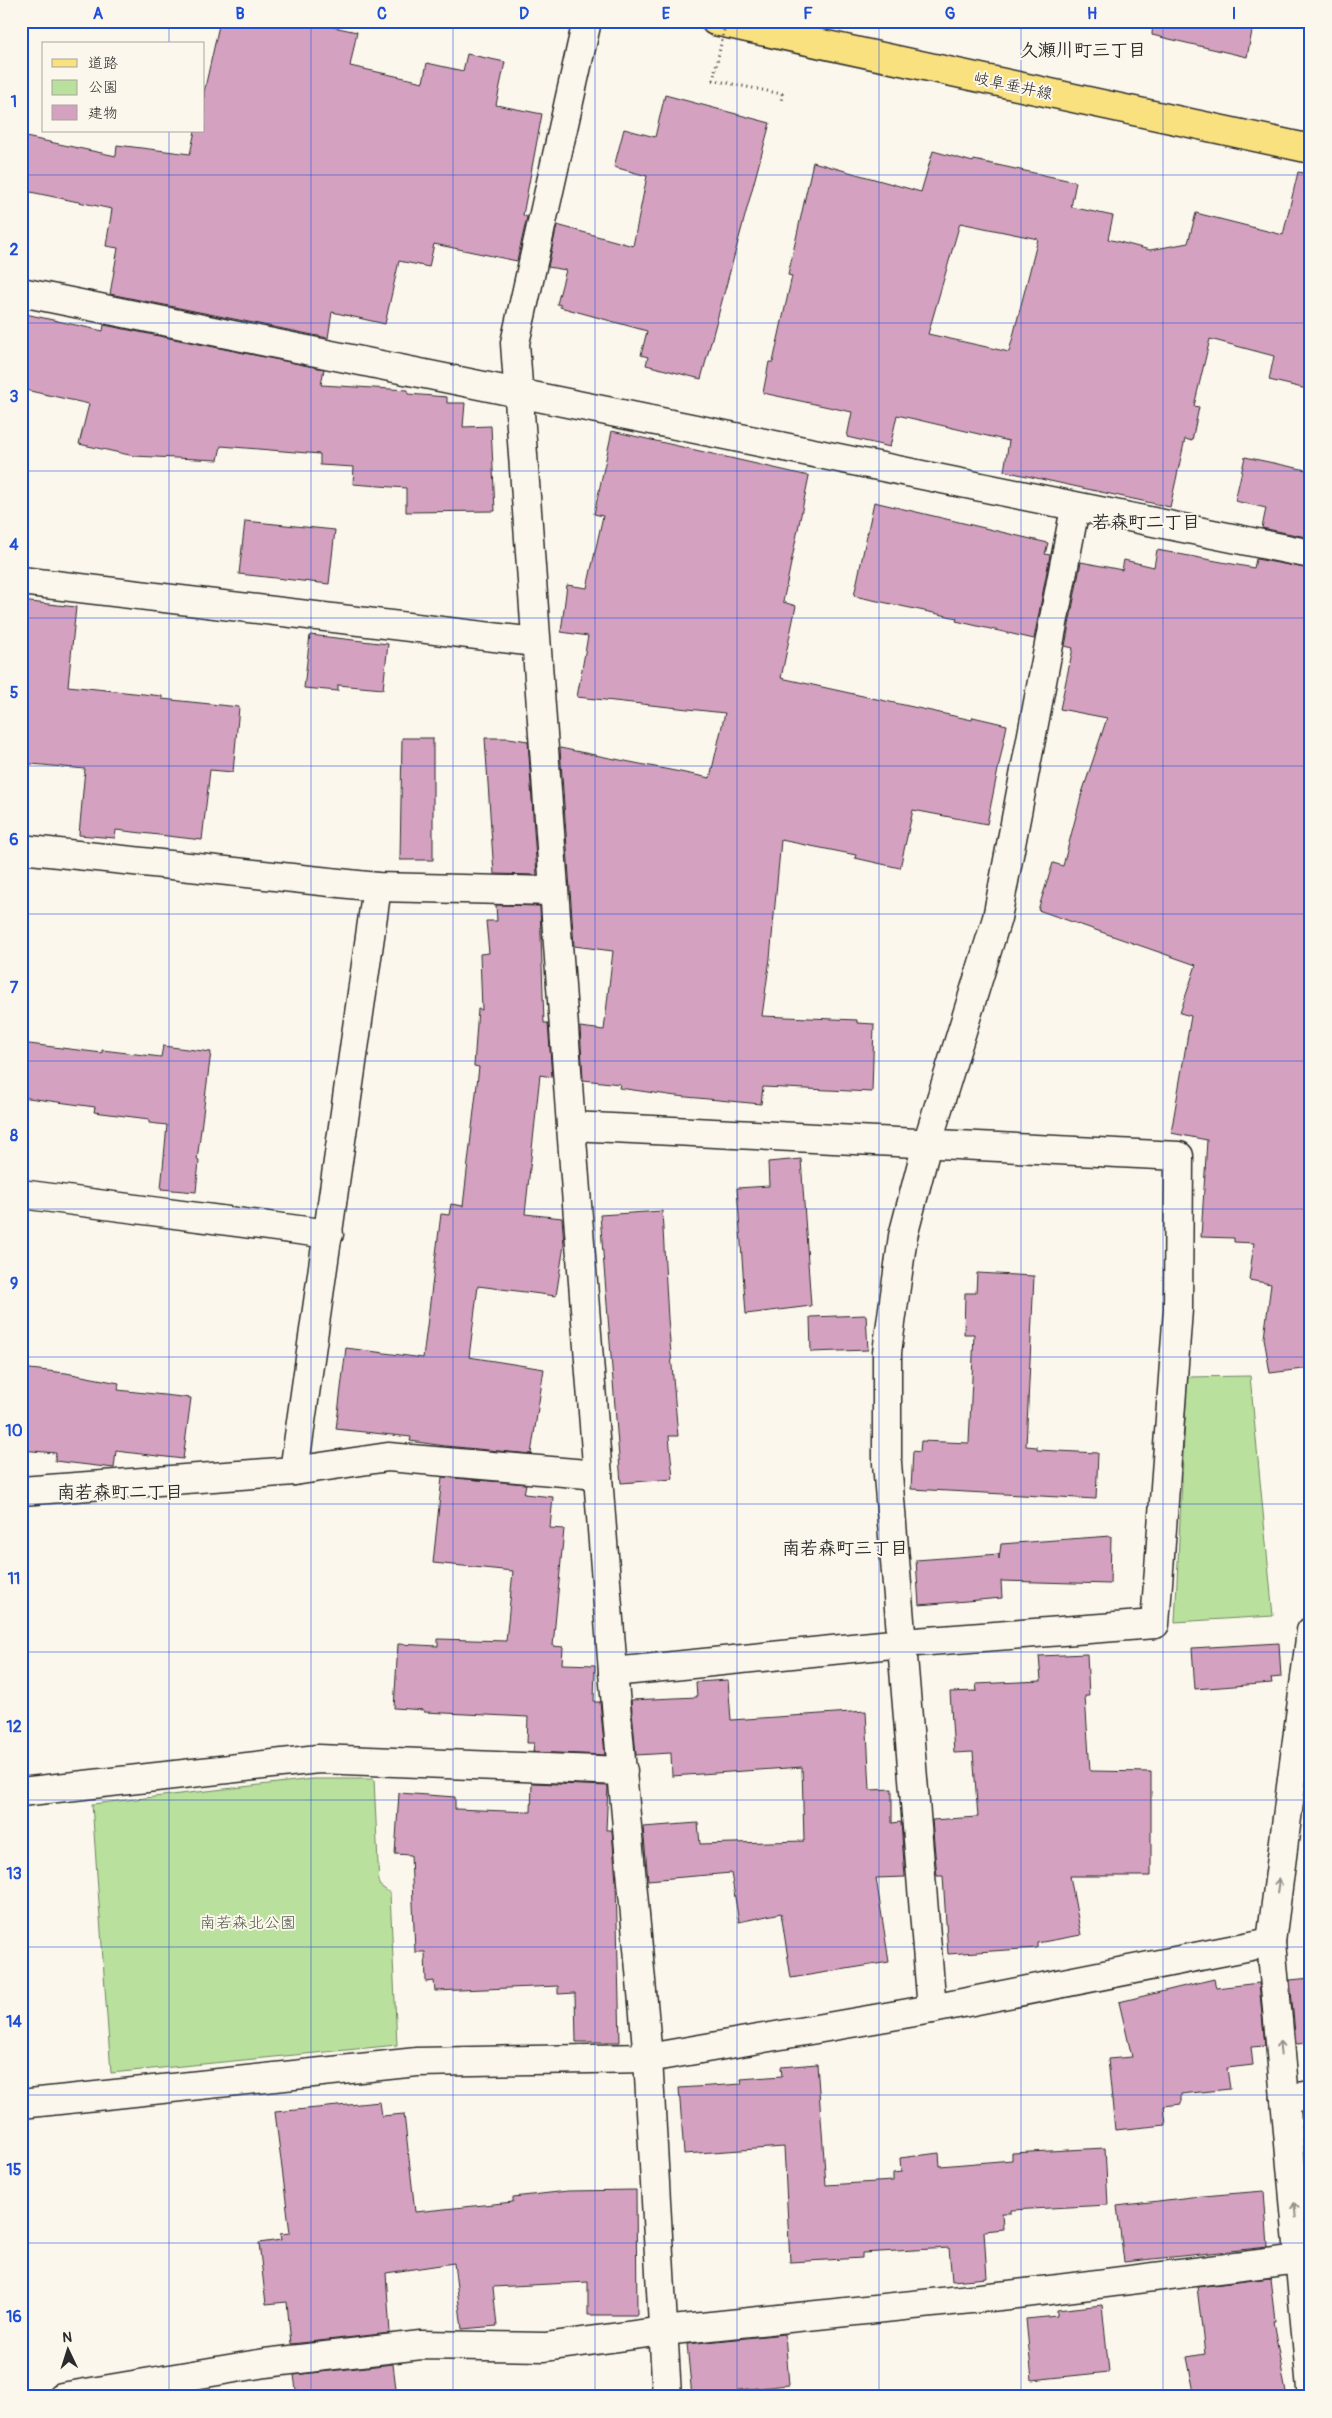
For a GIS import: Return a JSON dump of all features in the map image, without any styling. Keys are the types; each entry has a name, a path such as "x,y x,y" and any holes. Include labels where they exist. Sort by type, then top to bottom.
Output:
{"main road":[{"name":"岐阜垂井線","path":"714,21 1311,150"}],"street":[{"path":"587,21 515,343 517,393 570,1126 613,1672 648,2058 667,2397"},
{"path":"21,292 1075,508 1311,554"},
{"path":"932,2009 887,1463 887,1352 903,1236 928,1144 997,918 1075,508"},
{"path":"21,581 535,642"},
{"path":"21,849 377,887 552,891"},
{"path":"294,1471 377,887"},
{"path":"570,1126 1179,1156 1178,1309 1155,1624 902,1643 613,1672"},
{"path":"21,1194 329,1234"},
{"path":"21,1491 294,1471 388,1457 598,1475"},
{"path":"1311,1630 1303,1740 1271,1942 1298,2097 1299,2259 1311,2389"},
{"path":"21,1792 318,1758 623,1771"},
{"path":"21,2104 417,2062 648,2058 932,2009 1271,1942"},
{"path":"62,2397 265,2363 421,2345 545,2347 663,2331 1009,2295 1299,2259"}],"path":[{"path":"726,21 713,80 782,94 781,103"}],"green space":[{"path":"1250,1376 1273,1616 1175,1622 1187,1377"},
{"name":"南若森北公園","path":"313,1779 374,1779 379,1885 390,1893 397,2045 111,2073 92,1804"}],"building":[{"path":"220,21 305,21 357,32 350,66 423,82 427,63 463,71 467,54 505,62 496,105 542,114 523,215 527,217 517,261 434,244 429,267 399,261 385,324 332,312 328,338 110,294 118,248 106,246 112,209 21,190 21,136 116,156 117,145 190,154 195,132 205,132 205,88"},
{"path":"1153,21 1254,21 1247,57 1152,35"},
{"path":"665,95 770,123 701,379 646,365 648,357 641,355 647,331 560,307 561,305 557,304 566,270 548,267 557,225 633,246 647,176 614,167 624,129 655,137"},
{"path":"933,151 973,162 974,160 1076,182 1071,207 1113,216 1108,239 1150,250 1188,243 1196,213 1283,235 1298,172 1311,174 1311,390 1269,380 1274,356 1210,339 1194,406 1199,407 1192,441 1185,439 1170,507 1004,471 1009,441 897,415 890,447 847,437 852,412 763,393 769,362 773,362 792,276 788,275 813,162 921,192","holes":["960,223 1038,239 1009,352 928,334"]},
{"path":"21,313 103,331 104,325 324,369 321,385 408,390 408,394 447,397 447,403 465,403 463,427 491,426 495,511 406,512 406,488 353,484 354,467 320,465 320,454 221,446 218,460 134,456 79,444 89,404 21,389"},
{"path":"612,431 809,476 783,602 796,606 781,678 972,720 973,717 1007,725 987,824 913,810 900,868 855,858 856,855 781,840 770,958 762,1016 857,1020 857,1023 874,1024 872,1092 763,1087 761,1104 676,1096 619,1088 620,1084 583,1080 580,1027 604,1030 613,951 574,946 560,748 710,778 725,713 577,697 588,636 561,632 567,585 587,588 603,516 594,514"},
{"path":"1245,457 1311,471 1311,538 1262,528 1266,508 1235,501"},
{"path":"874,502 1048,543 1045,554 1050,555 1034,639 956,621 957,618 854,596"},
{"path":"245,521 335,530 329,584 239,574"},
{"path":"1157,550 1254,568 1256,559 1311,569 1311,1368 1270,1373 1264,1338 1271,1284 1249,1280 1254,1243 1234,1242 1234,1238 1201,1237 1207,1140 1171,1133 1191,1016 1180,1013 1196,965 1038,910 1053,863 1063,866 1082,793 1107,718 1060,709 1073,648 1065,646 1081,562 1122,570 1124,560 1154,567"},
{"path":"21,601 76,607 68,686 162,696 162,699 239,707 233,772 210,770 202,840 116,830 115,838 79,835 85,769 21,763"},
{"path":"310,635 388,644 383,689 338,685 338,691 304,688"},
{"path":"402,738 433,738 433,860 400,860"},
{"path":"485,738 509,738 528,741 537,875 494,874"},
{"path":"496,905 540,906 544,1023 548,1023 552,1077 540,1075 525,1214 562,1218 564,1245 556,1296 478,1286 469,1357 544,1369 531,1454 445,1446 410,1441 411,1437 336,1429 346,1348 423,1358 441,1214 449,1215 451,1204 463,1206 479,1067 474,1066 478,1009 482,1010 480,954 489,953 486,921 497,921"},
{"path":"21,1043 102,1053 102,1050 161,1057 163,1046 211,1052 197,1160 199,1161 196,1192 161,1189 167,1125 149,1123 149,1119 94,1112 95,1107 21,1097"},
{"path":"801,1159 811,1306 746,1314 737,1188 769,1186 768,1162"},
{"path":"662,1211 668,1319 678,1436 669,1436 673,1479 621,1483 600,1215"},
{"path":"977,1273 1034,1276 1026,1446 1037,1447 1037,1450 1098,1453 1096,1499 911,1489 913,1451 920,1452 921,1441 969,1443 974,1334 964,1334 965,1293 976,1293"},
{"path":"866,1315 868,1350 811,1352 810,1317"},
{"path":"21,1368 66,1373 119,1383 118,1390 191,1398 183,1459 116,1451 114,1468 55,1461 56,1453 21,1450"},
{"path":"442,1477 526,1484 524,1494 553,1497 550,1528 564,1529 553,1646 563,1647 562,1664 595,1665 594,1702 600,1702 605,1755 533,1752 534,1743 527,1743 528,1717 424,1712 424,1710 394,1708 398,1644 438,1646 438,1639 506,1641 513,1571 433,1563"},
{"path":"1111,1536 1110,1584 1001,1581 1002,1598 919,1605 916,1560 999,1554 999,1559 1001,1544"},
{"path":"1279,1643 1281,1677 1271,1678 1272,1683 1195,1689 1192,1648"},
{"path":"1087,1654 1089,1696 1085,1696 1090,1771 1151,1772 1151,1876 1070,1876 1081,1935 1037,1943 1037,1948 948,1954 943,1876 937,1876 932,1820 978,1817 973,1752 954,1753 950,1692 977,1691 976,1684 1041,1681 1039,1656"},
{"path":"728,1680 731,1720 866,1711 870,1790 892,1789 892,1823 901,1822 905,1877 876,1878 889,1962 791,1978 781,1913 739,1922 731,1873 648,1880 643,1827 698,1823 700,1844 804,1841 802,1767 672,1776 671,1753 636,1755 631,1700 697,1697 696,1682"},
{"path":"532,1783 608,1786 606,1830 612,1830 616,1883 620,2042 576,2042 575,1993 558,1994 558,1986 435,1991 434,1981 426,1982 425,1952 415,1952 411,1855 395,1854 399,1793 455,1797 455,1809 531,1812"},
{"path":"1311,1978 1311,2043 1296,2044 1290,1980"},
{"path":"1214,1979 1216,1988 1259,1983 1265,2046 1251,2047 1253,2065 1227,2068 1230,2089 1181,2094 1181,2104 1164,2106 1166,2125 1115,2130 1108,2059 1132,2057 1119,2002"},
{"path":"817,2064 826,2185 893,2181 893,2173 901,2172 900,2158 939,2153 940,2166 1012,2160 1012,2153 1105,2148 1108,2205 1011,2210 1011,2213 1002,2213 1003,2229 984,2231 987,2278 952,2281 949,2248 862,2253 862,2258 790,2262 784,2147 684,2154 679,2088 742,2084 741,2079 782,2076 781,2067"},
{"path":"380,2102 382,2116 404,2114 415,2212 513,2202 513,2197 568,2191 636,2190 637,2315 588,2315 588,2282 493,2287 497,2326 462,2329 454,2263 386,2273 390,2333 291,2344 287,2302 266,2304 259,2243 281,2240 280,2234 290,2233 275,2112"},
{"path":"1264,2191 1268,2247 1124,2262 1117,2206"},
{"path":"1270,2278 1275,2321 1273,2321 1286,2393 1267,2397 1195,2397 1187,2357 1205,2354 1197,2287"},
{"path":"1102,2305 1109,2372 1032,2380 1026,2319 1057,2316 1057,2310"},
{"path":"785,2334 789,2385 738,2390 739,2397 692,2397 687,2344"},
{"path":"393,2364 397,2397 297,2397 294,2375"}],"district":[{"name":"久瀬川町三丁目","path":"1083,50"},
{"name":"若森町二丁目","path":"1146,522"},
{"name":"南若森町二丁目","path":"120,1492"},
{"name":"南若森町三丁目","path":"845,1548"}]}
